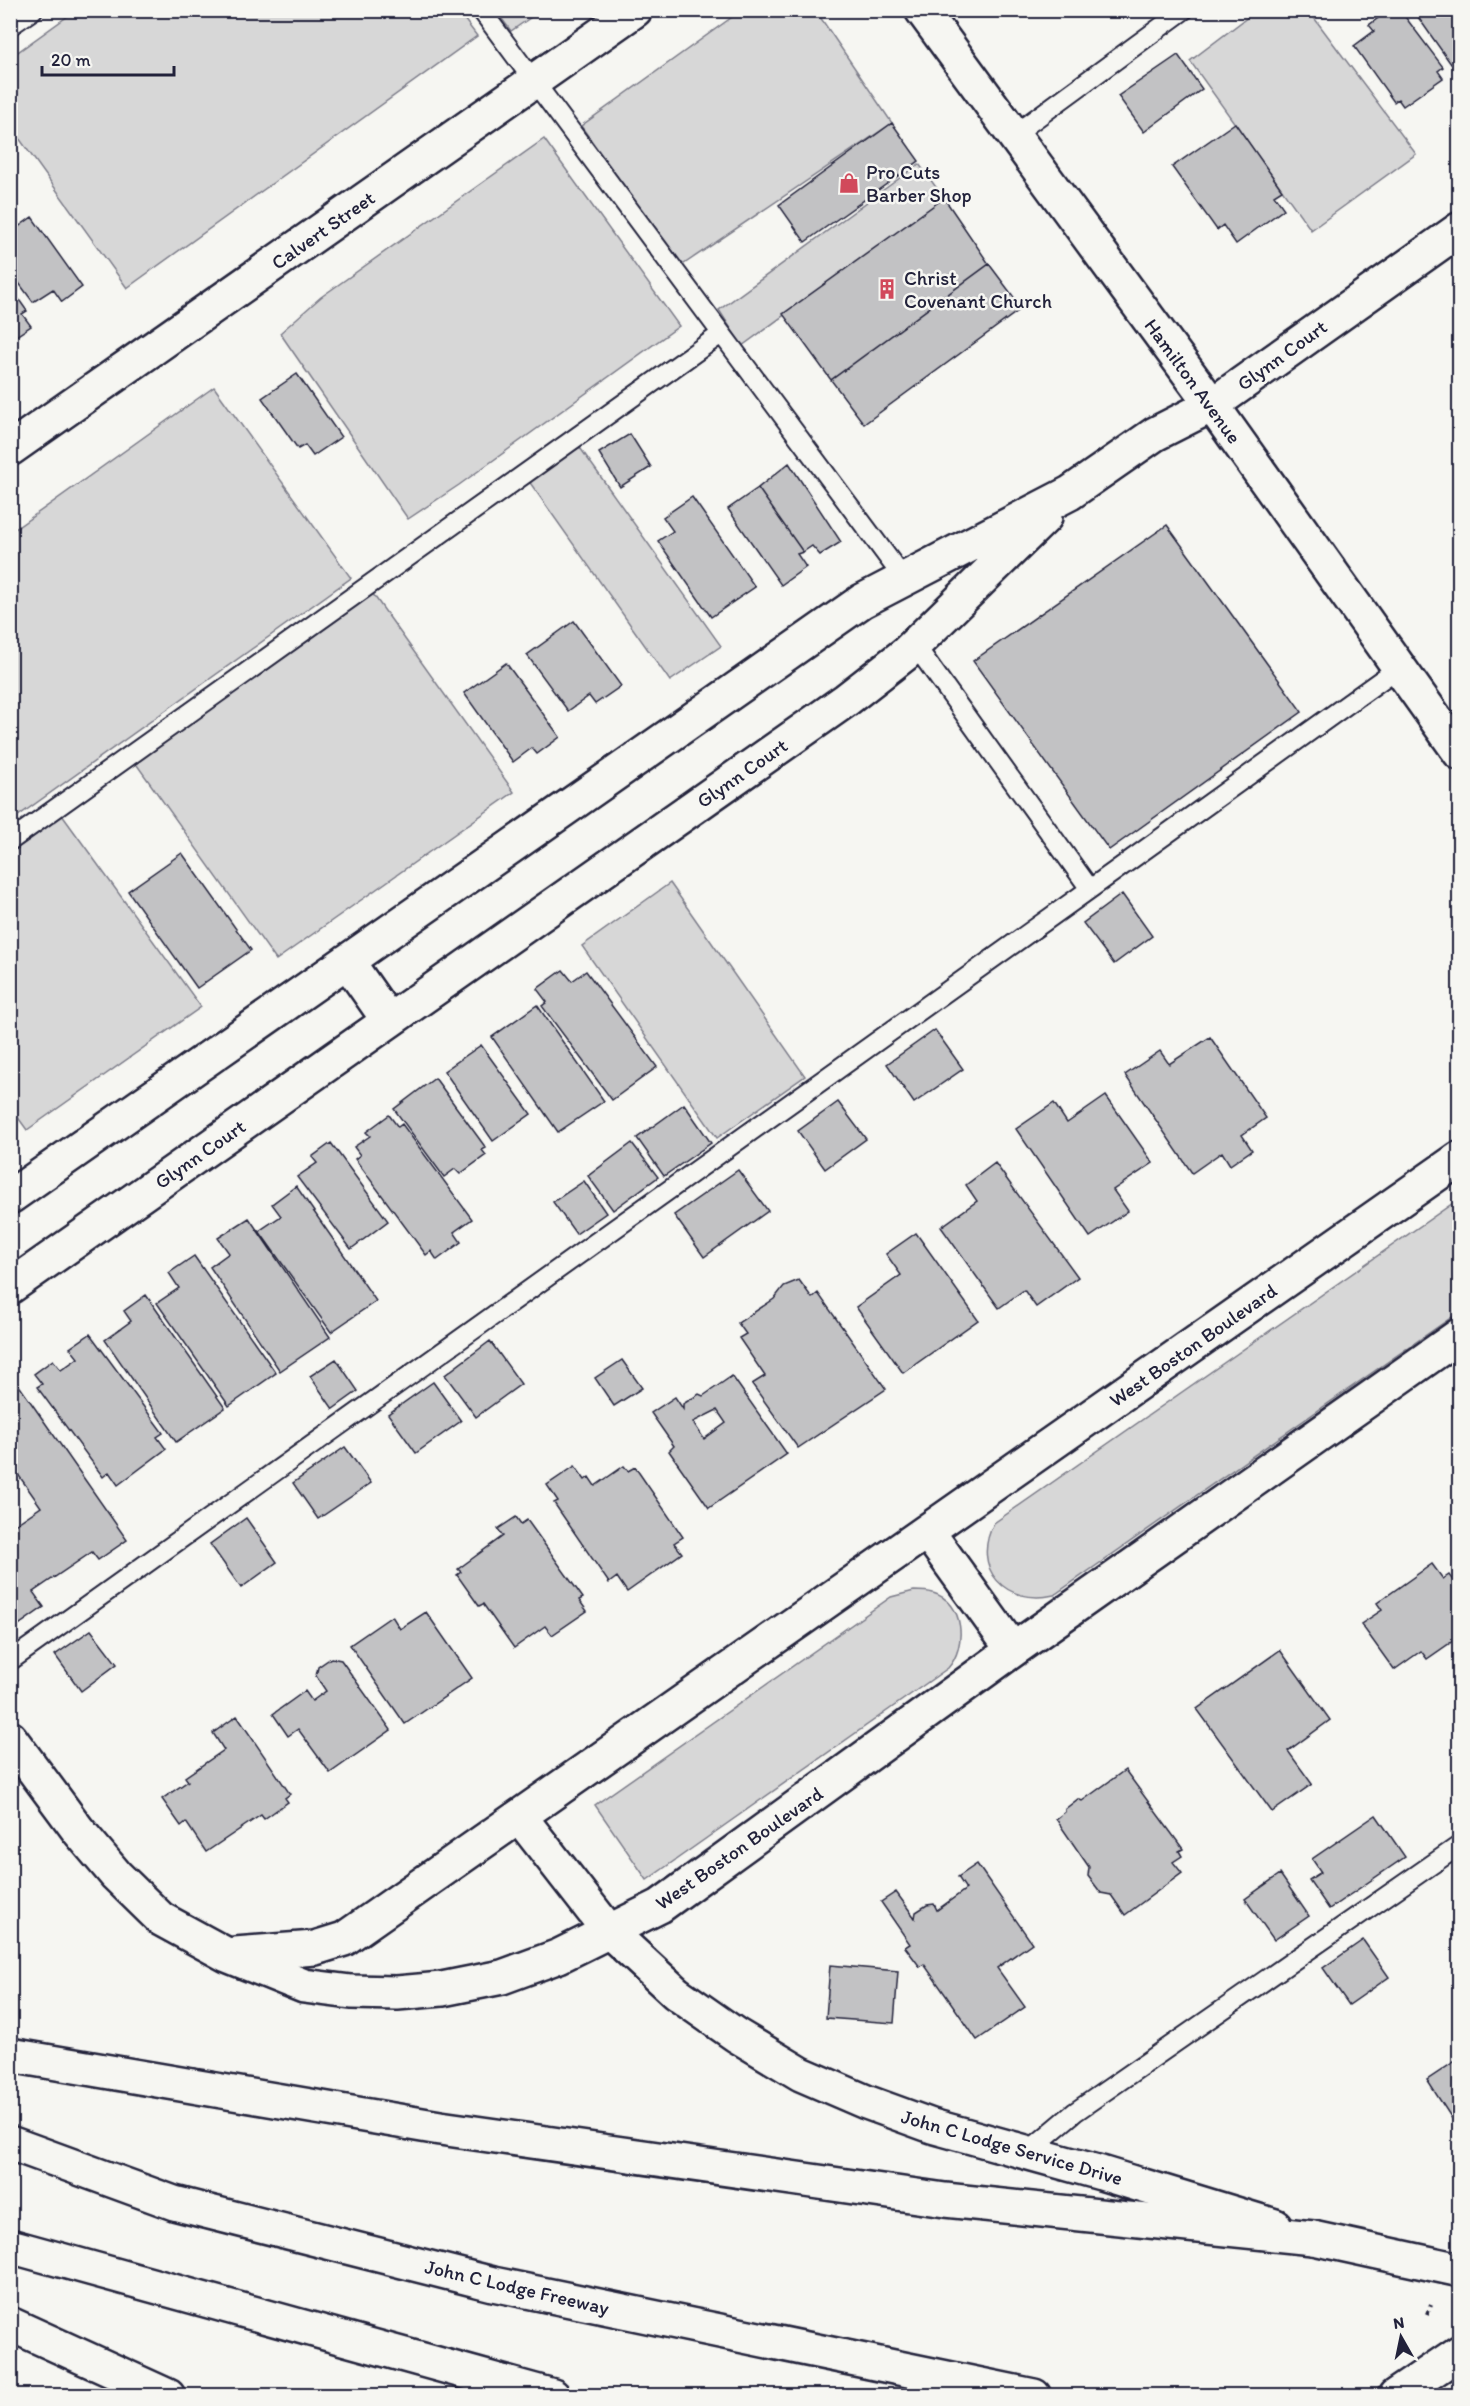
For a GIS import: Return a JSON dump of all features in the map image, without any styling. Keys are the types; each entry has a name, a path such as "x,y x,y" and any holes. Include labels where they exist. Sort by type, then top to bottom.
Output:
{"main road":[{"name":"Calvert Street","path":"10,449 635,10"},
{"name":"Hamilton Avenue","path":"922,10 1012,136 1212,405 1460,753"},
{"name":"Glynn Court","path":"10,1197 862,601 1070,493 1155,434 1212,405 1460,229"},
{"name":"Glynn Court","path":"10,1287 846,700 915,645 1070,493"},
{"path":"347,961 389,1021"},
{"name":"West Boston Boulevard","path":"227,1955 315,1948 344,1939 1460,1158"},
{"name":"West Boston Boulevard","path":"10,1738 116,1875 161,1919 227,1955 304,1986 351,1992 397,1993 442,1989 502,1977 559,1956 660,1906 1013,1650 1460,1335"},
{"path":"927,1531 1013,1650"},
{"name":"John C Lodge Service Drive","path":"520,1817 608,1930 676,1992 736,2035 801,2074 866,2102 932,2126 1025,2154 1101,2173 1312,2238 1460,2270"},
{"path":"10,2055 440,2128 934,2199 1312,2238"},
{"name":"John C Lodge Freeway","path":"10,2143 174,2203 493,2284 1034,2396"},
{"path":"10,2246 553,2396"},
{"path":"10,2324 168,2396"},
{"path":"1395,2396 1454,2355"}],"lane":[{"path":"10,26 33,10"},
{"path":"481,10 532,83 904,579"},
{"path":"1012,136 1184,10"},
{"path":"10,841 721,333"},
{"path":"915,645 1090,889"},
{"path":"10,1661 1398,668"},
{"path":"1025,2154 1069,2116 1460,1845"}],"path":[{"path":"1427,2315 1432,2301"}],"shaded area":[{"path":"742,10 816,11 892,123 681,266 581,126"},
{"path":"75,11 458,11 477,36 127,288 11,127 11,57"},
{"path":"496,11 540,11 511,31"},
{"path":"1256,11 1309,11 1416,154 1311,230 1190,61"},
{"path":"544,139 679,326 459,485 408,519 280,333 321,297"},
{"path":"919,164 944,198 742,346 719,310"},
{"path":"214,387 351,578 11,821 11,532"},
{"path":"571,435 721,646 670,681 521,470"},
{"path":"365,583 514,792 276,960 127,751"},
{"path":"54,804 201,1007 27,1130 11,1108 11,836"},
{"path":"670,883 805,1076 717,1138 582,946"},
{"path":"1459,1199 1459,1312 1054,1595 1037,1597 1021,1595 1008,1589 997,1580 990,1569 987,1555 988,1540 994,1523"},
{"path":"914,1591 931,1592 944,1598 957,1615 960,1626 958,1649 948,1668 647,1880 595,1805 891,1597"}],"building":[{"path":"1389,10 1400,10 1443,67 1438,71 1443,78 1403,106 1398,99 1394,102 1354,46 1374,31 1369,25"},
{"path":"1413,10 1460,10 1460,58 1451,64"},
{"path":"1178,55 1202,89 1144,132 1118,96"},
{"name":"Pro Cuts Barber Shop","path":"892,123 919,161 805,242 779,205"},
{"path":"1235,123 1282,190 1274,195 1284,209 1236,244 1223,225 1217,230 1172,167"},
{"name":"Christ Covenant Church","path":"944,198 989,264 831,380 783,314"},
{"path":"32,217 82,287 62,302 53,289 33,302 10,271 10,251 14,248 10,244 10,233"},
{"path":"989,264 1022,308 864,424 831,380"},
{"path":"10,287 27,311 22,314 31,326 10,340"},
{"path":"297,374 341,437 313,456 305,445 298,449 262,398"},
{"path":"630,434 651,467 620,487 599,453"},
{"path":"789,463 841,542 820,555 812,546 803,552 758,488"},
{"path":"758,488 803,552 797,554 806,567 781,585 728,509"},
{"path":"692,497 755,587 711,617 658,541 673,531 663,517"},
{"path":"1167,525 1302,712 1109,850 973,661"},
{"path":"574,621 621,686 595,704 589,696 568,711 527,655"},
{"path":"506,663 560,737 537,754 532,748 513,762 464,693"},
{"path":"182,853 251,950 197,988 128,891"},
{"path":"1122,894 1152,936 1114,964 1083,923"},
{"path":"563,970 572,981 586,971 657,1067 612,1100 542,1006 547,1002 537,989"},
{"path":"537,1005 604,1101 558,1132 492,1037"},
{"path":"935,1030 963,1069 914,1103 887,1064"},
{"path":"1210,1037 1266,1118 1242,1135 1252,1150 1230,1165 1222,1152 1192,1173 1125,1075 1160,1051 1169,1064"},
{"path":"481,1045 531,1114 493,1141 444,1071"},
{"path":"435,1078 486,1148 482,1150 486,1155 460,1174 455,1169 444,1177 394,1109"},
{"path":"1106,1096 1153,1163 1113,1190 1128,1211 1090,1237 1016,1129 1054,1103 1067,1123"},
{"path":"838,1102 866,1139 825,1169 798,1131"},
{"path":"684,1104 711,1143 664,1176 637,1138"},
{"path":"389,1115 398,1127 402,1124 472,1219 454,1232 461,1242 437,1260 431,1251 426,1255 355,1159 360,1155 354,1147 370,1136 366,1132"},
{"path":"331,1143 388,1221 351,1249 297,1177 317,1163 312,1157"},
{"path":"632,1143 658,1177 613,1210 588,1176"},
{"path":"995,1163 1078,1277 1036,1307 1024,1290 999,1308 941,1227 977,1201 966,1185"},
{"path":"738,1170 768,1211 704,1257 674,1215"},
{"path":"584,1181 606,1213 576,1234 553,1202"},
{"path":"296,1186 376,1301 331,1332 259,1231 281,1216 272,1204"},
{"path":"249,1218 330,1337 280,1371 210,1267 229,1253 218,1238"},
{"path":"916,1233 978,1320 903,1373 856,1307 901,1275 886,1254"},
{"path":"194,1256 276,1373 229,1406 157,1303 179,1288 169,1273"},
{"path":"799,1280 812,1298 818,1293 886,1389 798,1448 752,1384 765,1376 739,1338 746,1334 738,1323 774,1299 784,1286"},
{"path":"146,1295 225,1408 176,1442 105,1340 131,1321 124,1311"},
{"path":"90,1334 163,1433 157,1437 166,1449 118,1485 109,1472 103,1477 37,1387 42,1384 34,1374 53,1360 61,1370 78,1358 70,1348"},
{"path":"490,1341 521,1384 476,1417 445,1375"},
{"path":"336,1359 358,1391 333,1409 310,1376"},
{"path":"622,1360 642,1388 614,1406 595,1378"},
{"path":"732,1376 787,1454 709,1508 669,1451 674,1446 651,1413 675,1397 683,1409 683,1404 699,1394 703,1396","holes":["717,1410 726,1423 704,1439 693,1422"]},
{"path":"433,1382 461,1421 416,1453 388,1414"},
{"path":"18,1384 127,1540 98,1560 92,1552 33,1592 44,1607 10,1631 10,1522 13,1526 41,1507 10,1463 10,1389"},
{"path":"345,1447 371,1483 318,1519 293,1483"},
{"path":"575,1466 585,1480 589,1477 595,1486 624,1466 628,1471 635,1467 683,1537 674,1543 682,1553 627,1592 617,1577 609,1583 554,1503 558,1501 547,1485"},
{"path":"516,1517 521,1524 527,1520 583,1598 579,1600 587,1611 552,1635 545,1626 514,1648 483,1604 479,1606 457,1575 461,1572 458,1569 503,1536 498,1529"},
{"path":"246,1518 277,1562 241,1588 210,1544"},
{"path":"1432,1564 1443,1579 1449,1575 1460,1590 1460,1636 1427,1659 1421,1651 1394,1670 1361,1624 1382,1610 1377,1603"},
{"path":"426,1612 472,1678 405,1724 350,1645 392,1616 400,1629"},
{"path":"91,1630 117,1664 81,1691 55,1655"},
{"path":"1280,1650 1330,1720 1288,1751 1312,1784 1272,1812 1197,1709"},
{"path":"331,1658 341,1660 391,1730 330,1773 298,1729 288,1736 273,1714 305,1691 312,1701 326,1691 316,1676 318,1667"},
{"path":"237,1716 290,1794 285,1798 288,1802 264,1819 261,1815 206,1852 186,1822 181,1826 162,1799 188,1781 185,1777 224,1750 213,1733"},
{"path":"1125,1770 1183,1849 1179,1851 1182,1856 1173,1862 1182,1873 1125,1915 1111,1895 1101,1893 1088,1876 1089,1867 1056,1819 1078,1799 1082,1801"},
{"path":"1376,1815 1405,1857 1329,1909 1309,1880 1321,1872 1312,1859"},
{"path":"977,1864 1032,1943 997,1968 1025,2007 977,2040 924,1964 920,1967 905,1947 910,1944 881,1902 896,1892 915,1918 916,1912 927,1905 934,1904 937,1910 966,1889 958,1877"},
{"path":"1280,1874 1309,1916 1274,1940 1245,1899"},
{"path":"1363,1940 1389,1977 1349,2005 1323,1968"},
{"path":"830,1965 898,1971 894,2023 826,2018"},
{"path":"1457,2060 1460,2063 1460,2131 1427,2080"}],"place":[{"name":"Pro Cuts Barber Shop","path":"849,183"},
{"name":"Christ Covenant Church","path":"887,289"}]}
